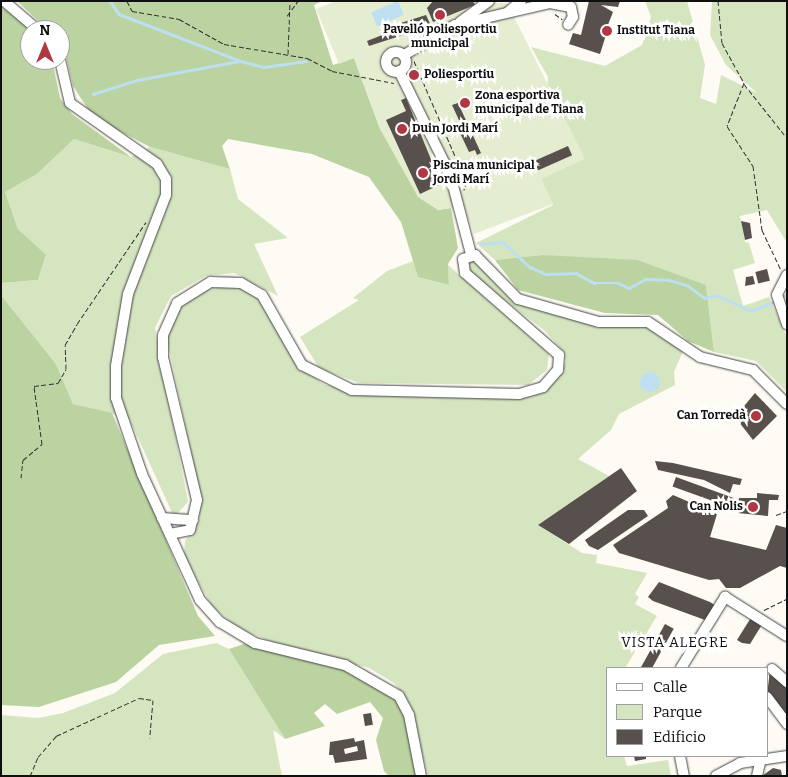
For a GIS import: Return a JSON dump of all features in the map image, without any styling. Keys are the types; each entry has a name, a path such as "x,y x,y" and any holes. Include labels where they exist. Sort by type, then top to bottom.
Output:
{"street":[{"path":"4,1 26,20"},
{"path":"404,55 455,25 489,1"},
{"path":"503,16 521,1"},
{"path":"455,25 562,2 572,10 568,24"},
{"path":"404,55 394,51 386,58 388,69 399,71 407,83 450,174 471,254 483,260 502,286 518,299 594,321 648,322 700,358 753,370 787,404"},
{"path":"399,71 405,65 404,55"},
{"path":"61,70 64,89 74,107 164,172 166,195 128,294 116,366 116,398 122,425 200,600 234,633 255,644 345,665 399,696 409,715 422,776"},
{"path":"179,555 193,520 195,487 163,357 165,326 178,303 211,282 233,281 252,288 273,308 302,364 352,390 519,394 543,387 558,370 556,349 465,273 462,263 471,254"},
{"path":"787,275 777,295 787,324"},
{"path":"162,518 193,520"},
{"path":"170,534 193,520"},
{"path":"170,534 186,534"},
{"path":"682,667 726,597 748,609 787,636"},
{"path":"772,668 787,682"},
{"path":"768,699 787,724"},
{"path":"720,774 762,759 787,756"},
{"path":"680,757 684,776"},
{"path":"757,776 762,759"}],"path":[{"path":"127,1 132,11 179,19 224,44 288,55 380,84 407,83"},
{"path":"288,55 286,16 290,1"},
{"path":"286,16 298,1"},
{"path":"718,1 722,43 744,83 787,138"},
{"path":"414,58 413,67 466,181 464,192"},
{"path":"744,83 727,126 754,166 762,230 787,275"},
{"path":"22,478 23,460 42,444 34,415 34,386 58,383 66,369 65,345 76,324 143,224 160,211"},
{"path":"776,515 787,510"},
{"path":"748,609 765,610 787,599"},
{"path":"30,776 38,756 56,736 139,698 154,700 150,738"}],"green space":[{"path":"17,1 322,1 314,5 333,65 354,58 380,129 438,210 451,208 458,248 448,264 449,285 418,277 401,222 369,177 312,154 228,139 222,146 230,169 150,147 93,117 73,86 69,70 70,20 37,20"},
{"name":"Zona esportiva municipal de Tiana","path":"336,1 507,3 585,159 541,179 553,204 474,234 464,206 438,210 418,197 380,129 354,58 339,64 316,9"},
{"path":"645,1 687,1 705,65 700,98 716,104 721,75 757,93 726,65 710,35 712,1 787,1 787,243 767,210 740,216 745,242 749,243 755,263 733,270 743,306 769,297 787,337 787,392 756,361 714,352 706,285 542,255 495,260 476,243 553,205 541,179 548,77 531,47 605,66 642,45 651,17"},
{"path":"1,6 20,22 20,70 54,70 60,98 72,114 131,157 74,139 37,174 5,192 18,229 46,255 38,280 1,283"},
{"path":"74,139 131,157 150,147 230,169 238,199 288,238 254,244 278,296 234,273 206,276 171,296 155,328 188,502 174,517 129,418 73,404 56,364 1,295 1,283 38,280 46,256 18,229 5,192 37,174"},
{"path":"542,255 637,260 706,285 714,352 688,341 658,315 605,313 518,290 495,260"},
{"path":"468,258 483,264 508,295 537,309 649,326 683,351 674,372 675,385 619,414 611,430 578,459 609,476 538,525 582,553 597,555 596,563 647,573 635,594 639,597 635,604 657,616 626,667 606,667 606,757 624,757 627,766 668,760 671,776 428,776 409,703 394,683 369,668 277,644 238,628 212,606 184,556 185,541 199,521 201,499 167,340 171,323 188,297 219,286 243,288 254,294 265,304 303,370 325,385 511,398 534,396 557,379 566,362 564,352 544,330 470,274"},
{"path":"413,261 418,277 449,285 448,265 549,354 547,370 528,385 359,383 319,368 300,337 359,300 353,298 387,271"},
{"path":"1,295 56,364 73,404 112,413 198,616 215,636 159,645 116,682 39,707 1,705"},
{"path":"216,643 229,649 285,739 273,730 282,776 1,776 1,715 38,718 63,713 115,693 163,654"},
{"path":"244,644 345,670 395,697 407,721 418,776 389,776 384,771 376,740 383,718 370,702 337,714 325,704 314,713 325,726 285,739 229,649"}],"water":[{"path":"398,1 404,15 377,26 371,12"},
{"path":"650,372 657,375 660,382 657,389 650,392 643,389 640,382 643,375"}],"building":[{"path":"433,1 473,1 475,5 433,22 427,8"},
{"path":"589,1 620,1 618,7 601,5 613,12 606,30 602,30 607,32 600,54 569,44 573,33 581,35"},
{"path":"426,15 431,26 369,46 367,41 390,32 388,27"},
{"path":"406,98 441,184 420,194 386,120 406,111 401,100"},
{"path":"458,103 481,153 477,155 475,150 469,152 460,133 464,131 452,105"},
{"path":"568,146 572,155 538,170 534,161"},
{"path":"741,221 750,223 752,238 745,240"},
{"path":"767,269 770,281 758,284 755,272"},
{"path":"753,276 755,284 745,286 746,277"},
{"name":"Can Torredà","path":"755,393 777,416 753,440 735,417"},
{"path":"655,461 673,463 742,479 740,485 733,484 730,493 704,480 658,470"},
{"path":"621,468 637,491 569,544 538,525"},
{"path":"676,477 734,498 731,508 673,486"},
{"name":"Can Nolis","path":"757,493 779,495 778,500 769,500 768,516 737,513 739,498 757,498"},
{"path":"673,495 717,514 710,537 766,550 776,525 787,528 787,568 780,566 740,588 726,588 719,579 709,580 619,553 613,545 668,508 666,501"},
{"path":"628,510 644,510 648,516 598,550 589,546 585,540"},
{"path":"659,582 716,606 705,620 653,601 648,597"},
{"path":"752,616 763,623 750,644 742,643 737,640"},
{"path":"665,624 674,629 653,667 641,667"},
{"path":"770,670 787,684 787,717 768,696"},
{"path":"371,713 373,725 365,726 363,714"},
{"path":"354,738 355,742 364,740 367,759 335,763 333,755 329,755 330,742","holes":["357,746 358,751 345,754 344,749"]},
{"path":"634,757 646,757 646,759 635,761"},
{"path":"773,768 781,770 782,776 762,776"}],"waterway":[{"path":"110,1 119,14 241,61 264,67 306,61"},
{"path":"93,94 137,80 240,61"},
{"path":"481,244 503,242 530,267 546,274 576,273 594,283 618,283 629,288 645,279 669,280 687,285 705,298 717,295 751,311 773,302"},
{"path":"782,297 787,295"}],"place":[{"name":"Pavelló poliesportiu municipal","path":"440,15"},
{"name":"Institut Tiana","path":"607,31"},
{"name":"Poliesportiu","path":"414,75"},
{"name":"Zona esportiva municipal de Tiana","path":"465,103"},
{"name":"Duin Jordi Marí","path":"402,129"},
{"name":"Piscina municipal Jordi Marí","path":"423,173"},
{"name":"Can Torredà","path":"756,416"},
{"name":"Can Nolis","path":"753,507"}],"district":[{"name":"VISTA ALEGRE","path":"675,643"}]}
